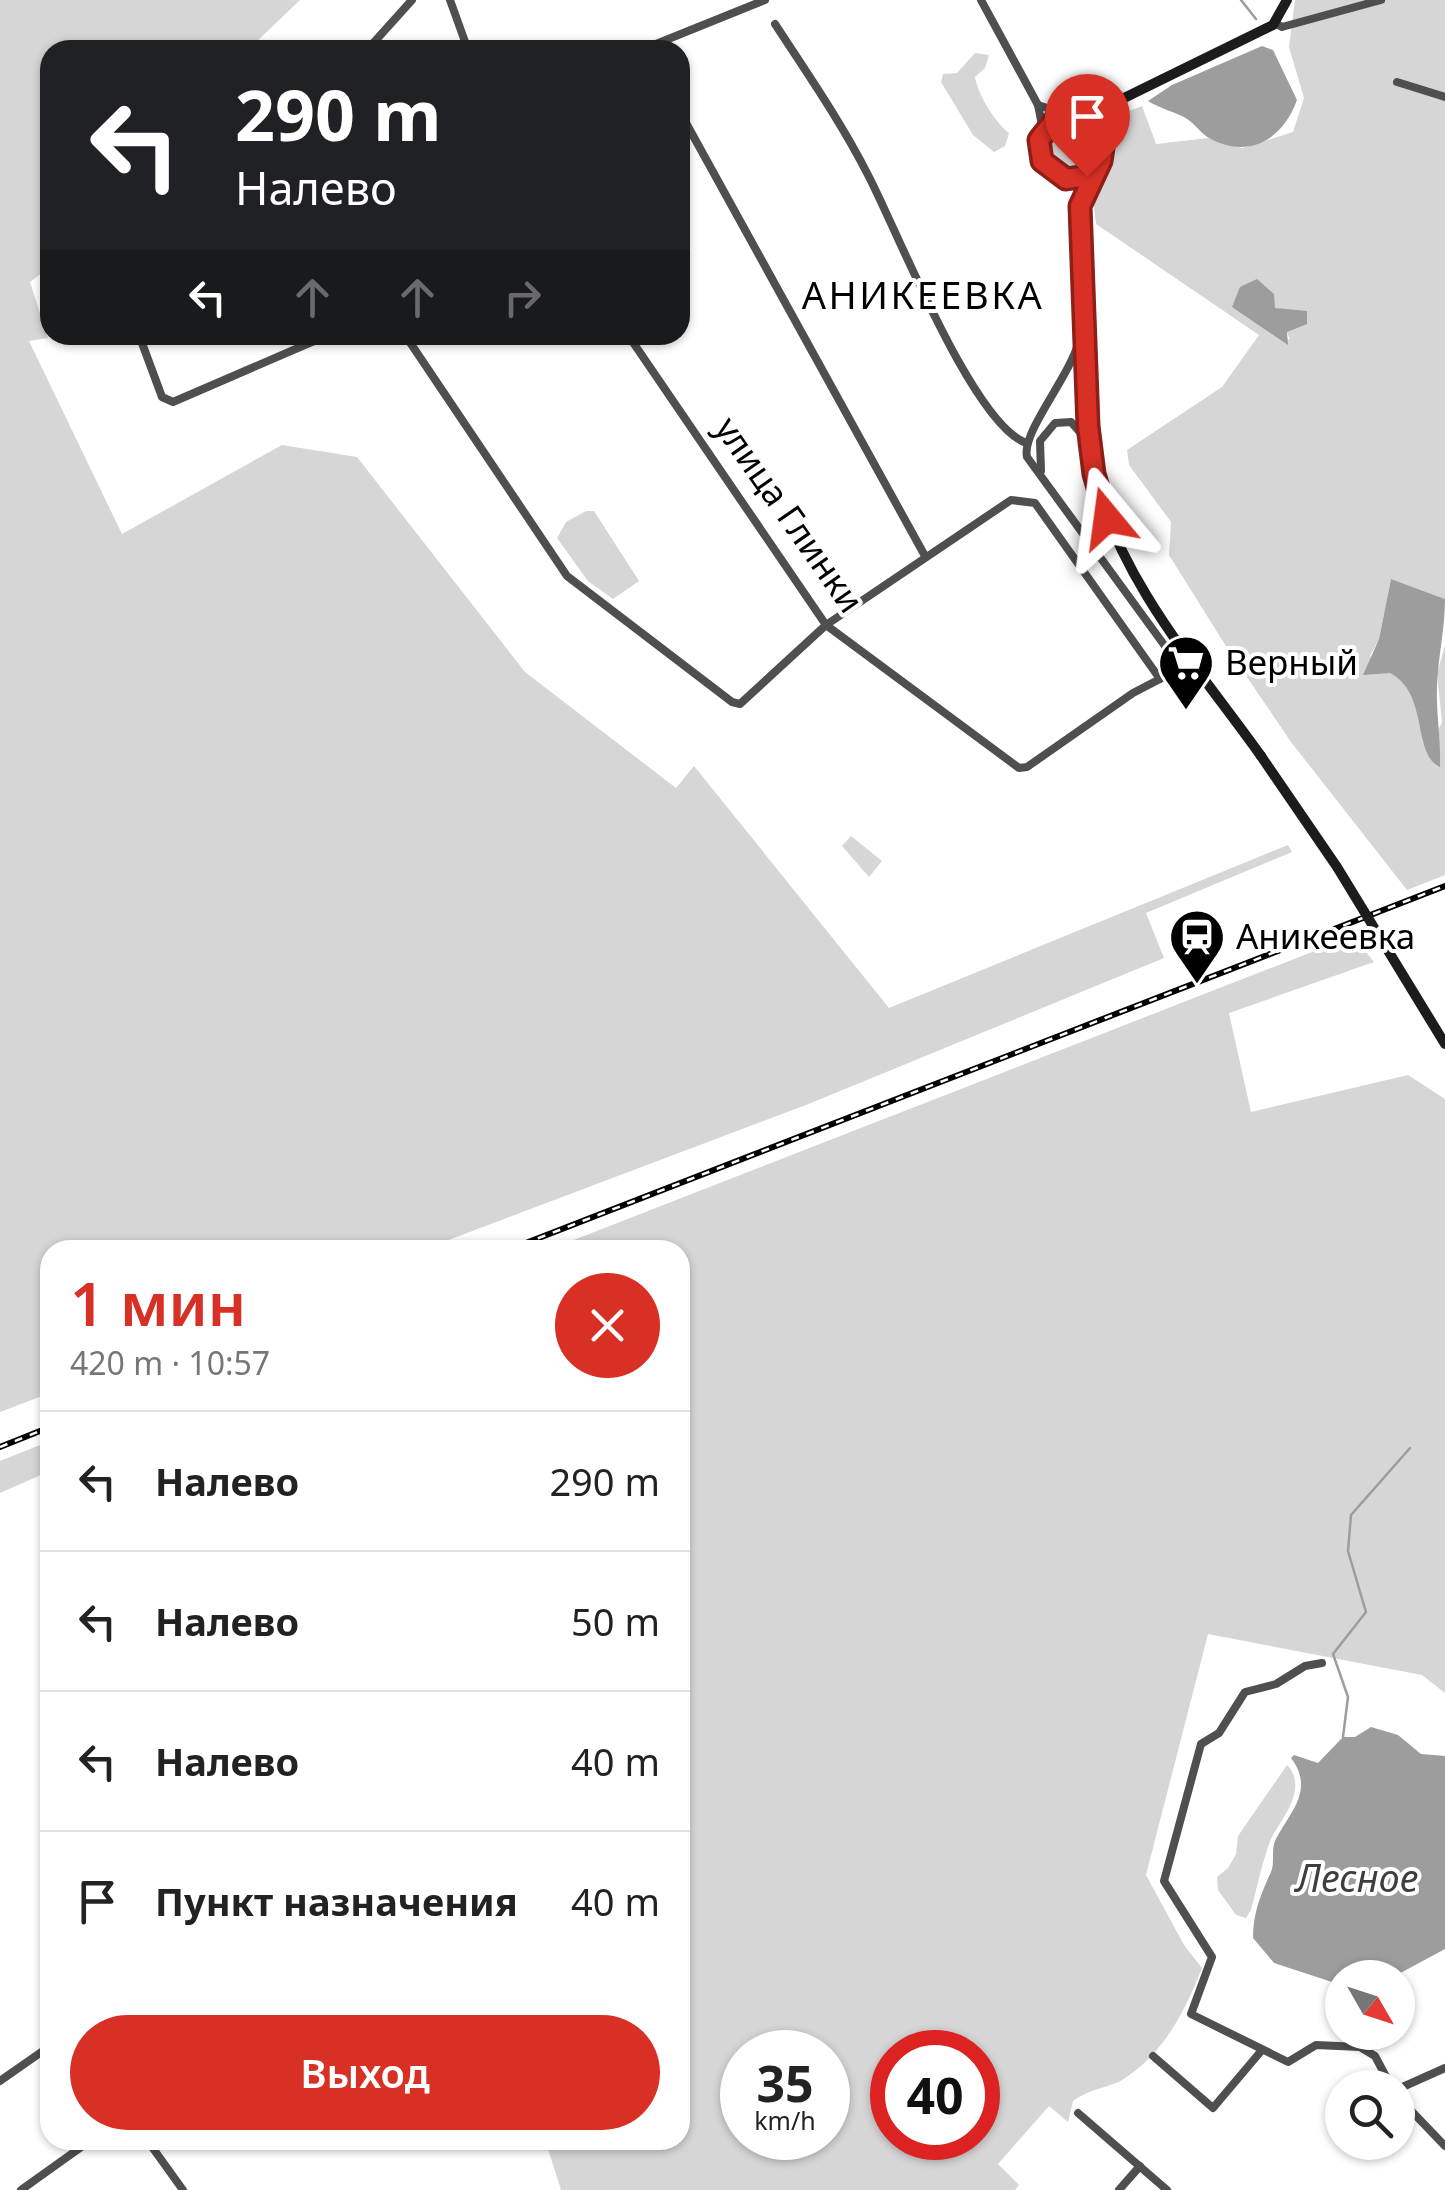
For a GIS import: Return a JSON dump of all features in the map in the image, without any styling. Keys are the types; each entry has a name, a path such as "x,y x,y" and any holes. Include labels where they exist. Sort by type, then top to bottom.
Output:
{"street":[{"path":"376,40 412,0"},
{"path":"450,0 464,40"},
{"path":"666,40 765,0"},
{"path":"982,0 1038,105 1043,130 1042,161 1068,184 1080,206"},
{"path":"1038,105 1065,114 1079,114 1120,100 1276,22 1287,0"},
{"path":"1276,22 1282,27 1380,0"},
{"path":"776,24 869,176 943,335 1004,428 1026,443"},
{"path":"1397,82 1445,97"},
{"path":"1091,452 1081,311 1080,206 1104,152 1102,133 1120,100"},
{"path":"1043,130 1065,114"},
{"path":"1079,114 1102,133"},
{"path":"690,130 925,556"},
{"path":"1056,176 1077,179 1095,169"},
{"path":"412,345 567,576 732,702 740,704 826,626 1011,500 1035,503 1160,680 1180,668 1027,457 1026,443 1073,362 1081,311"},
{"path":"143,345 162,397 173,402 305,345"},
{"name":"улица Глинки","path":"635,345 826,626 1011,766 1026,768 1133,693 1160,680"},
{"path":"1049,489 1037,452 1048,428 1060,420 1071,422 1085,436 1107,518 1122,554 1146,594 1337,868 1445,1044"},
{"path":"1322,1663 1304,1666 1283,1682 1246,1692 1219,1733 1201,1744 1164,1870 1168,1892 1212,1957 1191,2014 1294,2063 1316,2045 1360,2047 1375,2056 1384,2070"},
{"path":"1153,2056 1213,2108 1262,2050"},
{"path":"0,2081 40,2053"},
{"path":"1415,2080 1445,2068"},
{"path":"1078,2113 1167,2190"},
{"path":"1415,2115 1445,2146"},
{"path":"21,2190 78,2150"},
{"path":"154,2150 182,2190"},
{"path":"1119,2190 1140,2166"}],"shaded area":[{"path":"0,0 300,0 258,40 40,40 40,274 30,282 40,313 40,339 29,341 122,534 282,445 357,457 525,672 676,788 694,766 889,1008 1288,845 1292,852 1146,913 1164,958 806,1105 448,1240 40,1240 40,1397 0,1412"},
{"path":"1295,0 1445,0 1445,599 1391,579 1379,639 1370,656 1401,679 1413,694 1427,754 1442,722 1437,674 1445,645 1445,875 1407,890 1291,742 1224,643 1169,555 1171,522 1129,465 1127,450 1222,387 1259,335 1096,224 1093,198 1111,168 1124,113 1142,106 1156,144 1208,138 1242,148 1293,132 1304,98 1289,47","holes":["1257,280 1275,308 1293,312 1294,327 1287,332 1290,340 1249,315 1245,287"]},
{"path":"975,53 989,55 985,68 975,77 988,108 1009,133 1005,146 994,152 973,135 941,82 943,74 957,73"},
{"path":"1072,121 1090,129 1098,147 1090,165 1072,173 1054,165 1046,147 1054,129"},
{"path":"594,511 639,581 613,599 588,581 557,538 566,522"},
{"path":"851,836 882,861 869,877 842,846"},
{"path":"1353,936 1374,962 1229,1013 1251,1112 1408,1075 1445,1099 1445,1693 1422,1675 1208,1634 1146,1875 1184,1945 1202,1968 1180,2015 1150,2058 1122,2080 1073,2101 1068,2122 1049,2106 998,2164 1019,2185 1015,2190 561,2190 548,2150 690,2150 690,1240 574,1240"},
{"path":"40,1445 40,1475 0,1493 0,1461"},
{"path":"1287,1765 1295,1783 1292,1801 1270,1842 1251,1910 1246,1918 1236,1915 1218,1890 1217,1877 1228,1868 1236,1854 1238,1836"}],"water":[{"path":"1262,46 1273,50 1297,100 1283,125 1263,142 1238,147 1224,144 1206,136 1184,117 1148,101 1172,85"},
{"path":"1257,279 1274,294 1275,308 1307,311 1307,324 1287,332 1288,345 1232,307 1240,287"},
{"path":"1391,579 1445,599 1437,686 1440,767 1426,750 1416,708 1402,682 1390,673 1363,675 1379,639"},
{"name":"Лесное","path":"1371,1727 1398,1735 1421,1754 1445,1756 1445,1949 1415,1965 1415,1960 1325,1960 1325,1980 1274,1963 1253,1938 1254,1920 1272,1868 1275,1841 1300,1792 1301,1781 1291,1758 1294,1755 1318,1763 1343,1737 1355,1737"}],"waterway":[{"path":"1241,0 1256,19"},
{"path":"1343,1737 1348,1697 1333,1654 1366,1612 1348,1551 1351,1515 1410,1448"}],"railway":[{"path":"534,1240 1445,886"},
{"path":"0,1447 40,1431"}],"place":[{"name":"Верный","path":"1186,712"},
{"name":"Аникеевка","path":"1197,986"}],"district":[{"name":"АНИКЕЕВКА","path":"923,296"}],"route":[{"path":"1087,176 1056,176 1042,161 1039,140 1043,130 1058,116 1068,113 1088,118 1102,133 1104,142 1101,161 1083,192 1080,206 1088,426 1094,474 1107,518"}]}
